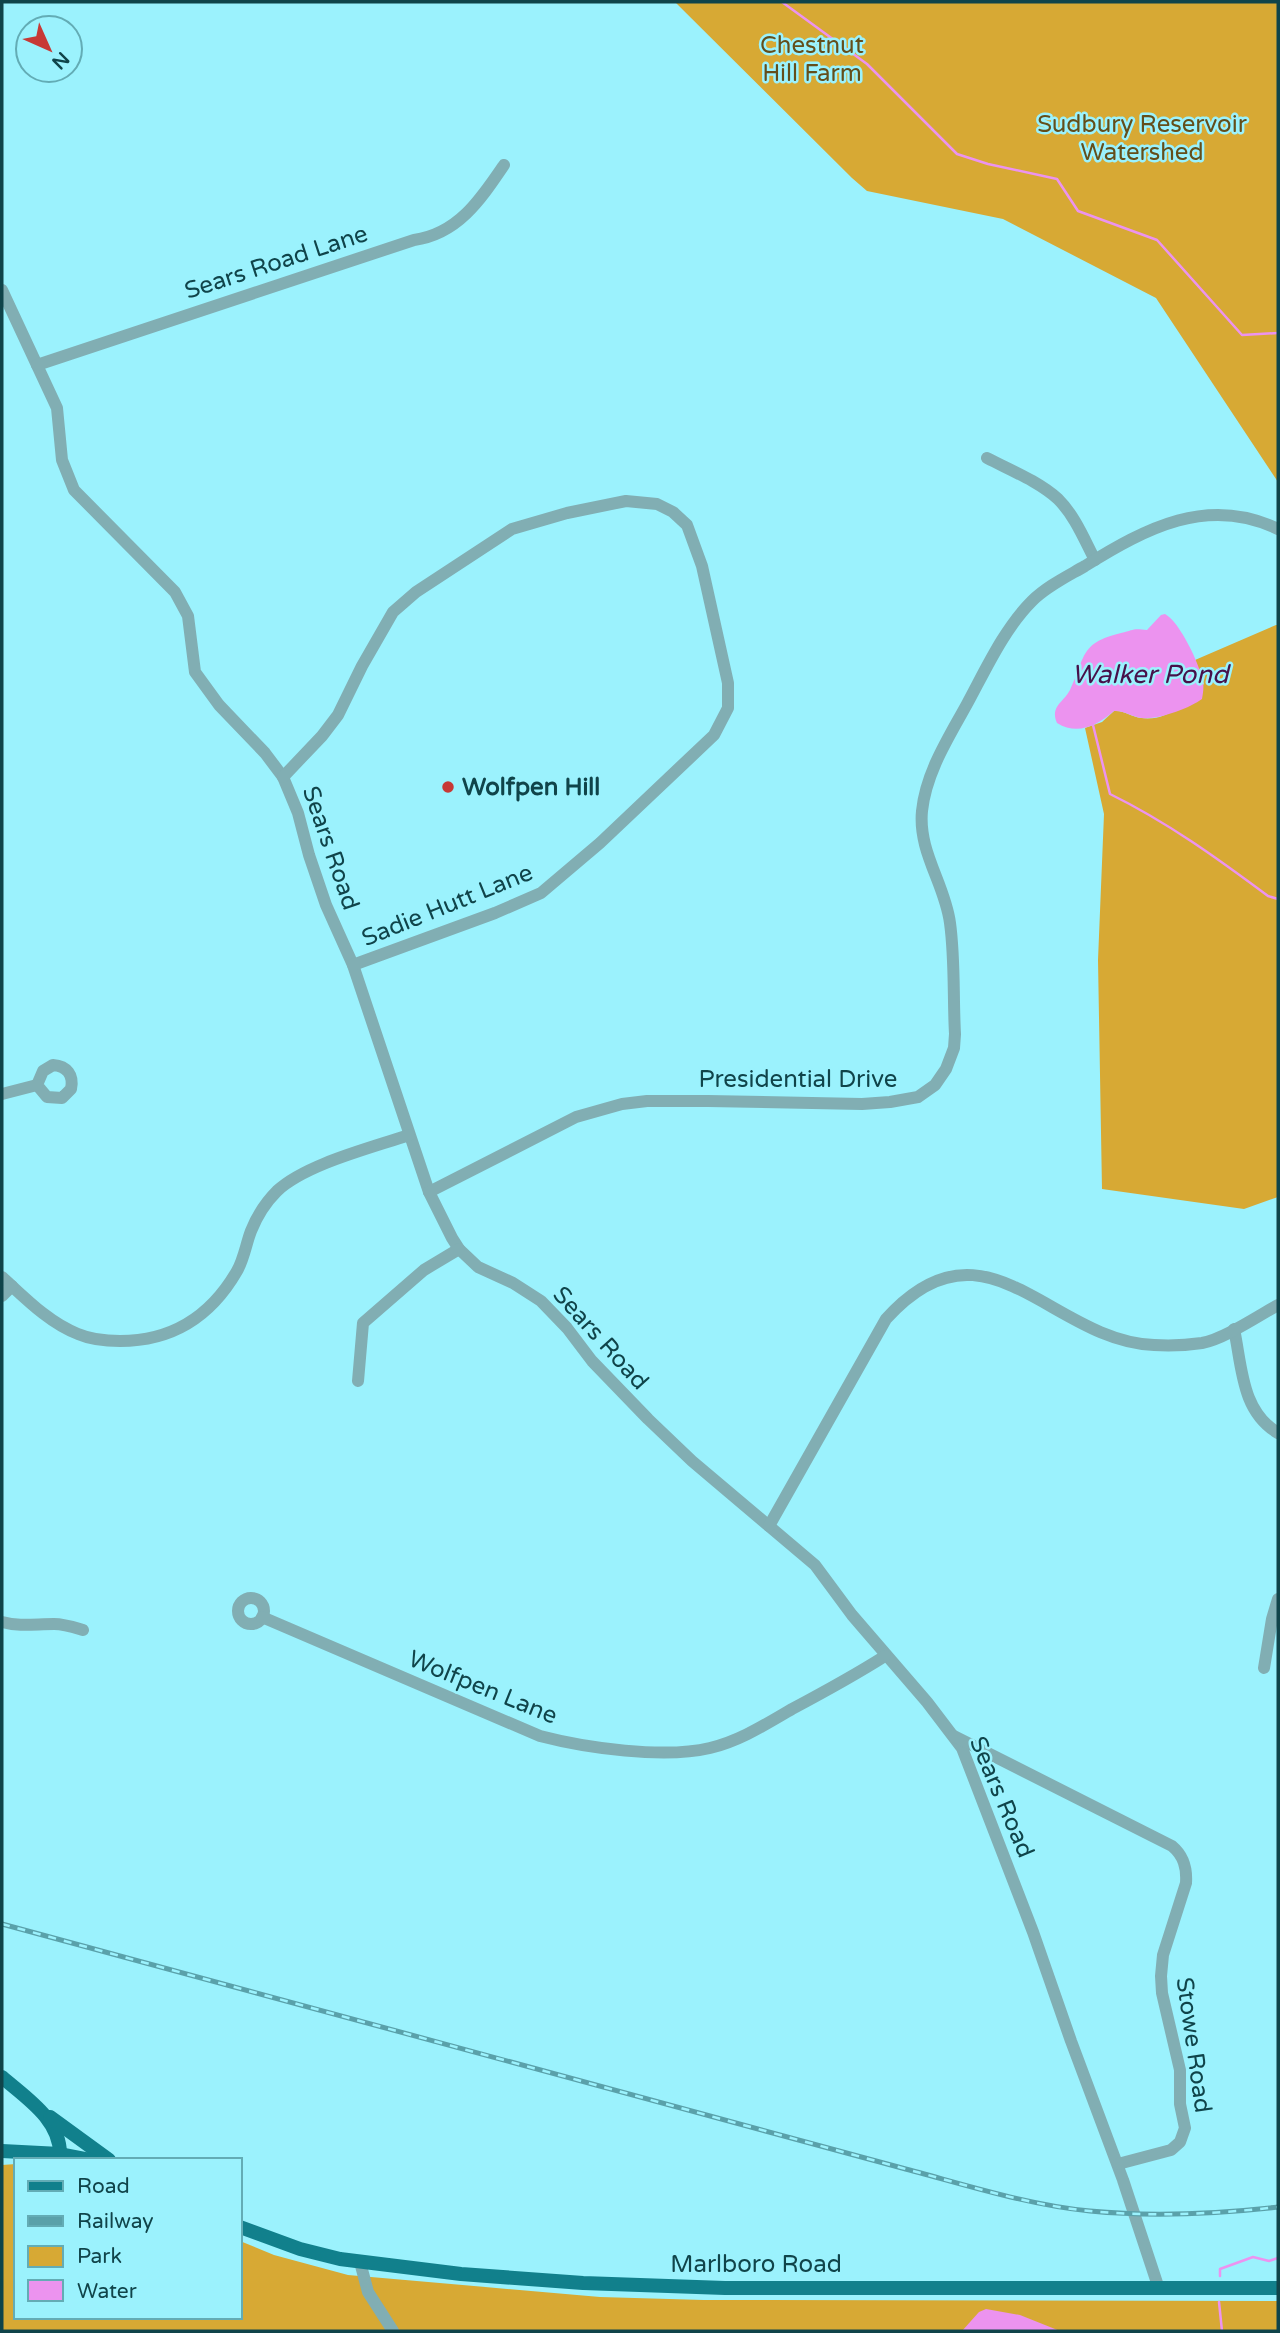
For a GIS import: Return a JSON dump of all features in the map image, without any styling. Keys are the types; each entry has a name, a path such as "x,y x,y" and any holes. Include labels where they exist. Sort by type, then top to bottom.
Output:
{"main road":[{"path":"2,2077 44,2113 106,2158"},
{"path":"44,2113 60,2141 60,2154"},
{"path":"2,2151 60,2154 81,2158"},
{"name":"Marlboro Road","path":"242,2228 310,2252 360,2262 481,2276 603,2284 715,2288 1278,2288"}],"street":[{"name":"Sears Road Lane","path":"37,365 198,310 443,232 460,221 476,204 505,165"},
{"name":"Sears Road","path":"2,290 57,408 62,460 74,490 175,592 187,617 192,664 198,678 283,777 298,813 326,905 353,965 429,1192 459,1249 478,1267 513,1283 541,1301 629,1401 692,1461 824,1575 885,1656 962,1748 1118,2164 1158,2289"},
{"path":"987,458 1048,491 1059,500 1070,514 1095,560"},
{"name":"Sadie Hutt Lane","path":"283,777 338,715 393,612 416,592 512,529 567,513 626,501 657,504 687,525 702,566 730,695 728,708 714,735 600,843 541,893 495,913 353,965"},
{"name":"Presidential Drive","path":"429,1192 576,1117 622,1104 708,1101 890,1102 918,1097 935,1085 950,1061 955,1034 950,922 927,855 922,811 930,776 1007,633 1033,601 1047,589 1150,530 1200,515 1228,514 1245,516 1278,529"},
{"path":"2,1094 37,1085"},
{"path":"2,1277 28,1301 77,1334 100,1340 133,1341 164,1335 194,1319 222,1295 239,1269 251,1231 267,1201 281,1188 305,1173 409,1135"},
{"path":"358,1381 363,1323 424,1270 459,1249"},
{"path":"769,1527 886,1319 910,1295 932,1282 964,1274 998,1279 1108,1335 1154,1345 1203,1343 1278,1305"},
{"path":"2,1296 12,1286"},
{"path":"1234,1329 1247,1396 1270,1428 1278,1433"},
{"path":"1264,1668 1278,1599"},
{"name":"Wolfpen Lane","path":"262,1616 528,1731 552,1739 628,1750 699,1751 726,1744 752,1733 885,1656"},
{"path":"2,1622 22,1626 54,1624 83,1630"},
{"name":"Stowe Road","path":"953,1736 1172,1846 1183,1858 1187,1871 1185,1883 1163,1955 1161,1976 1180,2070 1180,2104 1185,2128 1180,2142 1171,2150 1118,2164"},
{"path":"360,2262 368,2292 393,2331"}],"green space":[{"name":"Sudbury Reservoir Watershed","path":"675,2 1278,2 1278,482 1156,298 1003,219 867,191"},
{"path":"1276,625 1278,1197 1244,1209 1102,1189 1098,960 1104,814 1085,728 1102,722 1114,711 1151,718 1160,717 1176,709 1204,684 1195,660"},
{"path":"14,2164 14,2319 242,2319 242,2242 274,2255 348,2275 600,2297 704,2300 1278,2301 1278,2331 2,2331 2,2165"}],"water":[{"name":"Walker Pond","path":"1165,614 1177,626 1194,655 1203,682 1202,699 1156,717 1142,718 1114,711 1101,721 1080,729 1057,723 1056,709 1070,690 1082,660 1091,647 1107,637 1138,629 1147,630"},
{"path":"986,2309 1020,2315 1060,2331 962,2331 979,2312"}],"waterway":[{"path":"782,2 867,64 957,154 988,164 1057,179 1078,211 1157,240 1242,335 1278,333"},
{"path":"1093,725 1110,794 1172,829 1268,896 1278,899"},
{"path":"1220,2276 1220,2269 1253,2257 1269,2261 1278,2258"},
{"path":"1219,2302 1222,2331"}],"railway":[{"path":"2,1924 1019,2199 1066,2208 1137,2214 1208,2213 1278,2207"}],"place":[{"name":"Wolfpen Hill","path":"448,787"}],"park label":[{"name":"Chestnut Hill Farm","path":"812,59"}]}
